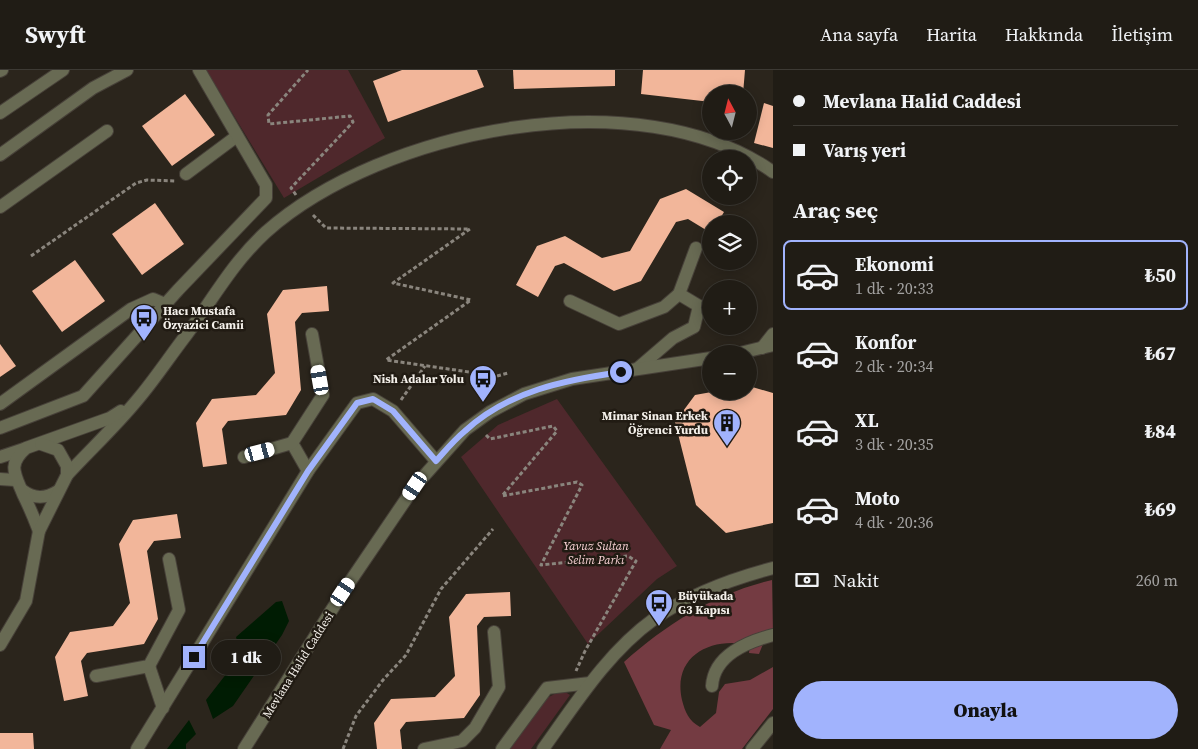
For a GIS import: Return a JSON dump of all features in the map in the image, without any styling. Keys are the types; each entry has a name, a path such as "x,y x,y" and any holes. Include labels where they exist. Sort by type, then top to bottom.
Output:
{"street":[{"path":"0,154 93,88 127,70"},
{"path":"0,428 82,396 165,304 266,198 266,185 199,70"},
{"path":"0,113 58,71"},
{"path":"0,645 26,601 40,531 67,475 137,400 192,327 227,273 265,233 303,204 352,178 396,158 478,133 542,124 591,121 646,125 734,150 773,172"},
{"path":"0,207 107,132"},
{"path":"186,174 237,136"},
{"path":"570,301 619,324 664,307 679,294 696,248"},
{"path":"637,369 673,338 694,327 699,306 679,294"},
{"path":"0,404 131,308 153,299 165,304"},
{"path":"244,457 292,444 323,395 312,334"},
{"path":"767,346 773,334"},
{"name":"Mevlana Halid Caddesi","path":"244,749 343,592 415,486 465,430 490,412 524,394 572,379 702,359"},
{"path":"137,749 308,471 357,403 373,399 393,411 436,461"},
{"path":"0,457 110,418 137,400"},
{"path":"41,444 58,450 67,466 67,475"},
{"path":"292,444 308,471"},
{"path":"26,448 15,462 18,485 40,531"},
{"path":"0,479 18,485 36,497 44,497 58,491"},
{"path":"163,708 149,666 179,610 169,559"},
{"path":"544,749 590,683 631,639 673,607 722,584 773,568"},
{"path":"424,748 464,745 475,728 499,686 494,632"},
{"path":"712,686 714,673 726,656 773,635"},
{"path":"96,676 149,666"},
{"path":"502,749 547,688 590,683"},
{"path":"752,749 773,723"}],"path":[{"path":"308,70 268,115 269,124 350,116 354,122 291,188 303,204 326,228 470,229 393,282 471,300 386,360 497,376 508,373"},
{"path":"31,256 136,183 151,180 175,181 186,174"},
{"path":"393,411 425,366"},
{"path":"486,435 490,439 553,426 557,431 502,496 577,482 582,485 541,565 628,556 636,561 585,650 569,685"},
{"path":"343,749 356,716 383,680 406,655 441,589 493,529"}],"green space":[{"path":"206,70 348,70 385,138 284,198"},
{"name":"Yavuz Sultan Selim Parkı","path":"557,399 677,566 657,579 588,644 461,457 498,425"},
{"path":"562,690 570,695 531,749 510,749 547,698"}],"shaded area":[{"path":"772,580 773,633 763,644 759,654 749,653 750,645 735,643 709,647 689,661 683,672 680,685 686,712 690,719 700,727 716,713 719,692 725,684 750,680 773,667 773,709 742,749 660,749 671,730 654,725 624,662 675,623 711,602 731,593"},
{"path":"282,601 289,621 282,635 233,706 213,719 206,700 241,655 236,637 276,602"},
{"path":"189,720 196,734 186,744 186,749 167,749"}],"building":[{"path":"402,70 477,70 484,87 388,122 373,81"},
{"path":"513,70 615,70 615,86 514,89"},
{"path":"643,70 745,70 744,85 702,85 702,101 641,94"},
{"path":"185,94 215,135 172,166 142,126"},
{"path":"764,103 773,106 773,148 754,143 755,140 758,140 758,127"},
{"path":"686,189 702,199 702,205 712,205 724,212 722,215 702,215 702,228 688,219 676,222 641,281 614,291 564,263 555,266 538,297 516,285 537,246 565,236 602,258 630,251 660,199"},
{"path":"155,203 184,244 142,275 112,234"},
{"path":"75,260 105,301 62,332 32,291"},
{"path":"327,286 329,311 302,313 295,322 301,390 286,415 228,421 222,429 227,464 203,467 196,423 212,399 256,395 275,373 267,314 283,290"},
{"path":"0,344 16,366 0,377"},
{"name":"Mimar Sinan Erkek Öğrenci Yurdu","path":"757,388 773,393 773,523 726,533 696,505 675,422 695,395 702,394 702,400 757,400"},
{"path":"177,514 181,538 154,541 147,551 158,619 144,644 87,653 81,661 88,696 64,701 55,657 70,632 113,626 130,603 119,544 133,520"},
{"path":"510,592 511,616 484,617 477,626 480,695 464,718 406,722 400,730 402,749 377,749 374,723 391,699 435,697 455,676 449,617 466,594"},
{"path":"0,733 33,733 34,749 0,749"}],"place":[{"name":"Hacı Mustafa Özyazici Camii","path":"144,342"},
{"name":"Nish Adalar Yolu","path":"483,403"},
{"name":"Mimar Sinan Erkek Öğrenci Yurdu","path":"727,447"},
{"name":"Büyükada G3 Kapısı","path":"659,627"}],"route":[{"path":"194,657 308,471 357,403 373,399 393,411 436,461 465,430 490,412 524,394 572,379 621,372"}]}
